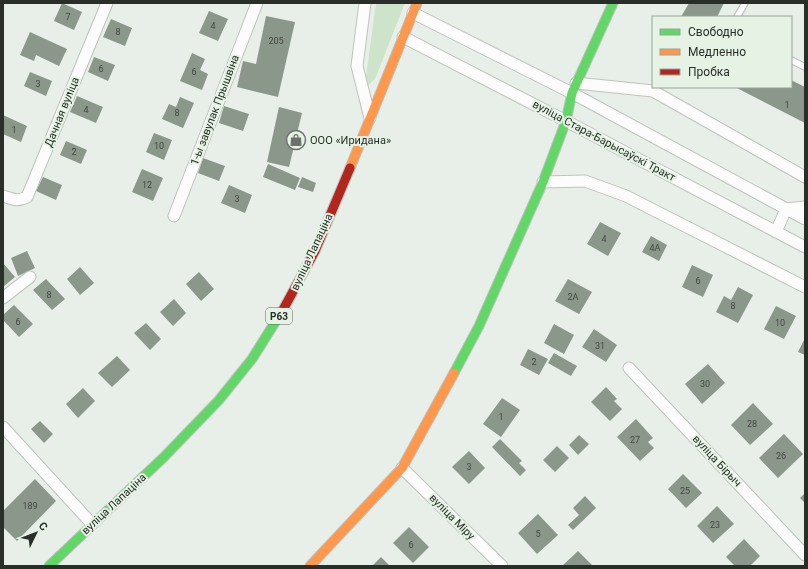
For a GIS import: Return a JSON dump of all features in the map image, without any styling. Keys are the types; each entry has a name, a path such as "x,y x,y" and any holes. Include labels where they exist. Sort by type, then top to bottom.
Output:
{"main road":[{"path":"310,566 402,468 479,326 543,182 566,121 574,88 613,3"},
{"name":"вуліца Лапаціна","path":"48,566 164,457 220,400 252,359 288,301 315,250 415,8"}],"street":[{"name":"Дачная вуліца","path":"3,196 16,200 22,200 27,197 107,3"},
{"name":"1-ы завулак Прышвіна","path":"174,216 256,3"},
{"path":"365,3 357,66 370,118"},
{"path":"415,8 574,88 805,219"},
{"name":"вуліца Стара-Барысаўскі Тракт","path":"403,37 805,247"},
{"path":"574,88 653,91 805,177"},
{"path":"543,182 585,181 626,196 805,287"},
{"path":"786,209 805,207"},
{"path":"776,232 786,209"},
{"path":"3,298 30,277"},
{"name":"вуліца Бірыч","path":"629,368 805,555"},
{"path":"3,427 92,524"},
{"name":"вуліца Міру","path":"402,468 502,566"}],"lane":[{"path":"738,16 745,3"},
{"path":"792,60 805,67"}],"green space":[{"path":"376,3 405,3 375,79 368,85 366,77"}],"building":[{"path":"62,3 82,12 74,30 54,21"},
{"path":"689,3 724,3 718,16 682,16"},
{"path":"209,11 228,19 218,41 199,33"},
{"path":"266,16 295,22 278,97 237,87 243,61 256,64"},
{"path":"111,19 132,28 125,46 103,37"},
{"path":"30,32 67,49 59,66 36,55 34,61 20,55"},
{"path":"192,53 205,59 200,70 208,74 202,90 180,81"},
{"path":"94,57 115,65 108,81 88,72"},
{"path":"30,72 52,81 46,96 24,86"},
{"path":"792,80 805,87 805,123 737,88 792,88"},
{"path":"77,96 103,107 96,123 70,112"},
{"path":"180,97 194,103 183,128 162,119 169,104 176,107"},
{"path":"224,106 249,114 243,131 219,123"},
{"path":"279,107 302,113 289,167 267,162"},
{"path":"3,115 27,126 21,142 3,134"},
{"path":"154,133 172,140 164,160 146,152"},
{"path":"66,141 87,150 81,164 60,155"},
{"path":"203,158 225,166 219,181 198,173"},
{"path":"268,164 300,178 295,190 263,177"},
{"path":"142,169 163,178 153,201 132,192"},
{"path":"43,177 62,185 56,200 36,191"},
{"path":"302,177 316,183 313,192 298,187"},
{"path":"229,185 252,195 245,213 221,203"},
{"path":"600,222 621,233 608,256 587,244"},
{"path":"651,236 667,245 659,261 642,252"},
{"path":"27,251 35,268 18,276 11,258"},
{"path":"3,263 15,277 3,287"},
{"path":"692,265 713,275 703,297 682,287"},
{"path":"80,267 94,283 80,295 67,279"},
{"path":"199,272 214,289 201,301 186,284"},
{"path":"46,279 65,299 52,310 33,290"},
{"path":"568,279 592,292 579,314 555,301"},
{"path":"738,287 753,295 738,323 716,312 724,296 731,300"},
{"path":"174,299 186,313 173,326 160,312"},
{"path":"14,305 33,324 19,337 3,320 3,315"},
{"path":"776,306 796,316 784,339 764,329"},
{"path":"146,323 161,339 150,350 134,333"},
{"path":"554,324 574,335 564,354 544,343"},
{"path":"594,329 617,345 606,362 582,347"},
{"path":"805,338 805,355 798,352"},
{"path":"528,349 548,359 539,375 520,365"},
{"path":"554,353 577,366 571,376 548,363"},
{"path":"117,356 130,370 112,387 98,373"},
{"path":"708,364 725,383 702,404 685,384"},
{"path":"606,387 617,399 614,401 622,409 610,421 591,402"},
{"path":"83,388 95,401 78,418 66,404"},
{"path":"502,398 520,410 501,437 483,424"},
{"path":"753,403 773,424 750,445 731,425"},
{"path":"636,419 653,438 648,442 654,448 640,461 617,437"},
{"path":"40,421 53,434 44,443 31,429"},
{"path":"784,434 803,454 778,478 759,458"},
{"path":"579,435 589,444 578,455 569,445"},
{"path":"500,439 522,461 519,463 526,470 520,476 492,447"},
{"path":"557,446 569,458 555,472 543,460"},
{"path":"469,451 485,468 469,484 452,467"},
{"path":"683,474 702,493 686,508 668,489"},
{"path":"35,479 56,501 17,541 3,527 3,511"},
{"path":"805,493 805,503 800,498"},
{"path":"585,496 596,508 573,530 568,525 579,515 573,508"},
{"path":"717,506 734,524 713,543 697,526"},
{"path":"538,514 558,535 537,554 518,533"},
{"path":"409,527 429,547 413,563 393,543"},
{"path":"744,539 760,556 750,566 735,566 726,557"},
{"path":"578,551 593,566 562,566"},
{"path":"381,557 390,566 372,566"}],"traffic: fast":[{"path":"454,373 479,326 543,182 566,121 572,93 613,3"},
{"path":"49,566 164,457 219,400 252,359 284,308"}],"traffic: slow":[{"path":"350,168 417,3"},
{"path":"310,566 402,468 454,373"}],"traffic: jam":[{"path":"284,308 315,251 350,168"}],"place":[{"name":"ООО «Иридана»","path":"296,140"}]}
